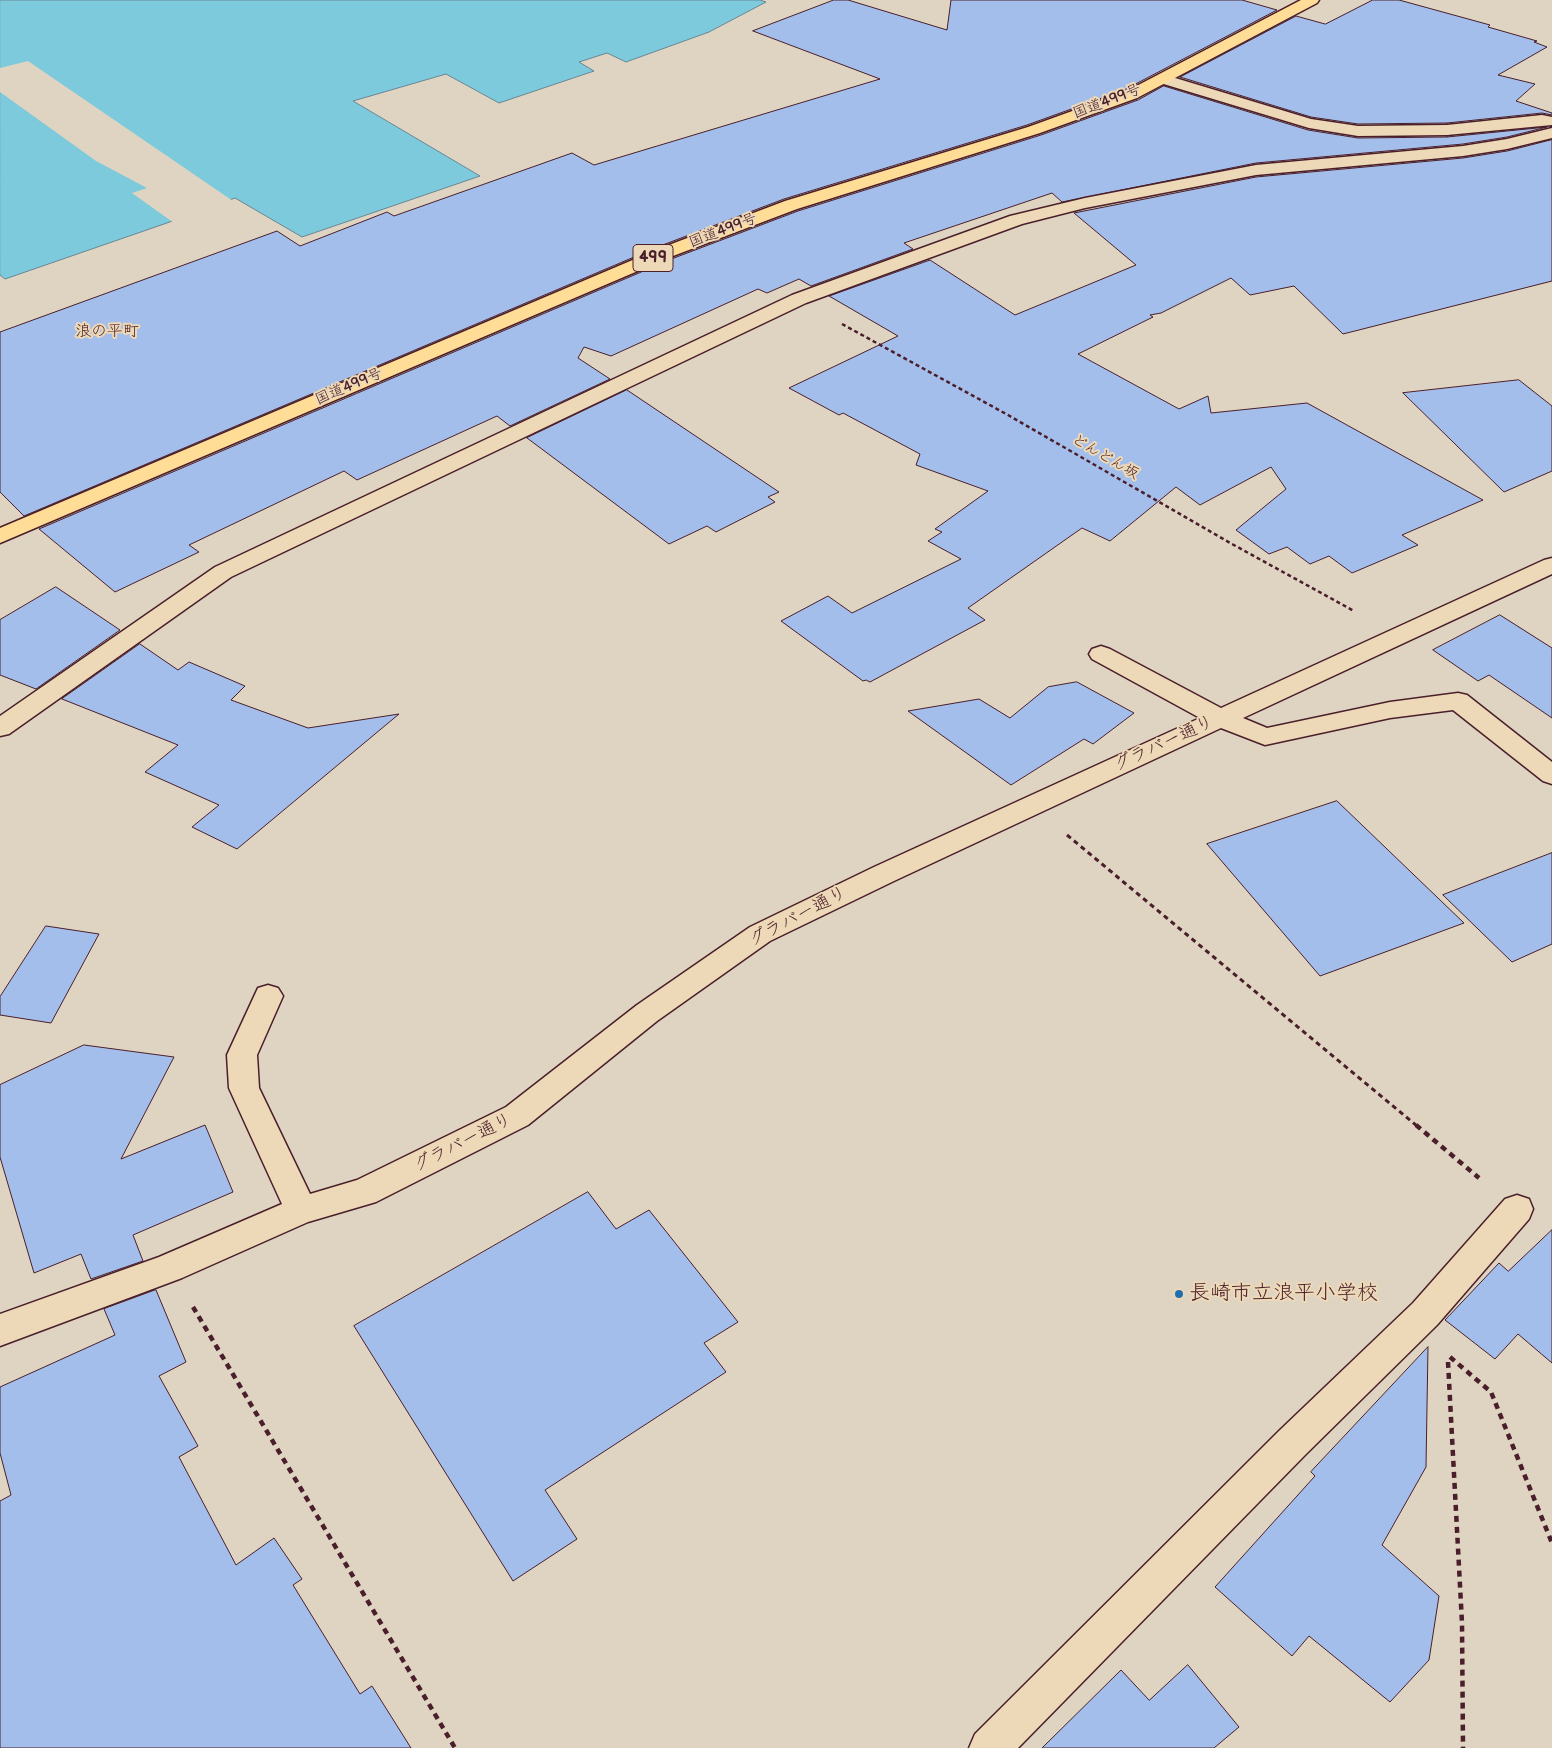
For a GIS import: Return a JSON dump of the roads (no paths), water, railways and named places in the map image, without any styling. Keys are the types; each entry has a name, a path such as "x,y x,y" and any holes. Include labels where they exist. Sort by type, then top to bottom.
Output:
{"highway":[{"name":"国道499号","path":"0,536 667,252 791,205 1034,130 1130,95 1312,0"}],"street":[{"path":"1162,79 1309,123 1358,131 1447,130 1542,120 1552,122"},
{"path":"0,728 224,572 799,299 1016,220 1085,203 1256,170 1463,151 1507,144 1552,133"},
{"name":"グラバー通り","path":"0,1330 170,1268 301,1210 365,1192 517,1116 647,1013 760,934 884,874 1552,565"},
{"path":"1101,654 1220,718 1265,737 1390,710 1458,701 1552,775"},
{"path":"268,996 242,1055 244,1088 301,1210"},
{"path":"989,1748 1293,1442 1424,1314 1517,1209"}],"water":[{"path":"0,0 760,0 766,2 709,32 626,62 607,53 579,62 594,71 499,103 446,74 353,101 480,176 302,237 235,198 5,279 0,275"}],"place":[{"name":"長崎市立浪平小学校","path":"1179,1294"}],"district":[{"name":"浪の平町","path":"107,332"}]}
